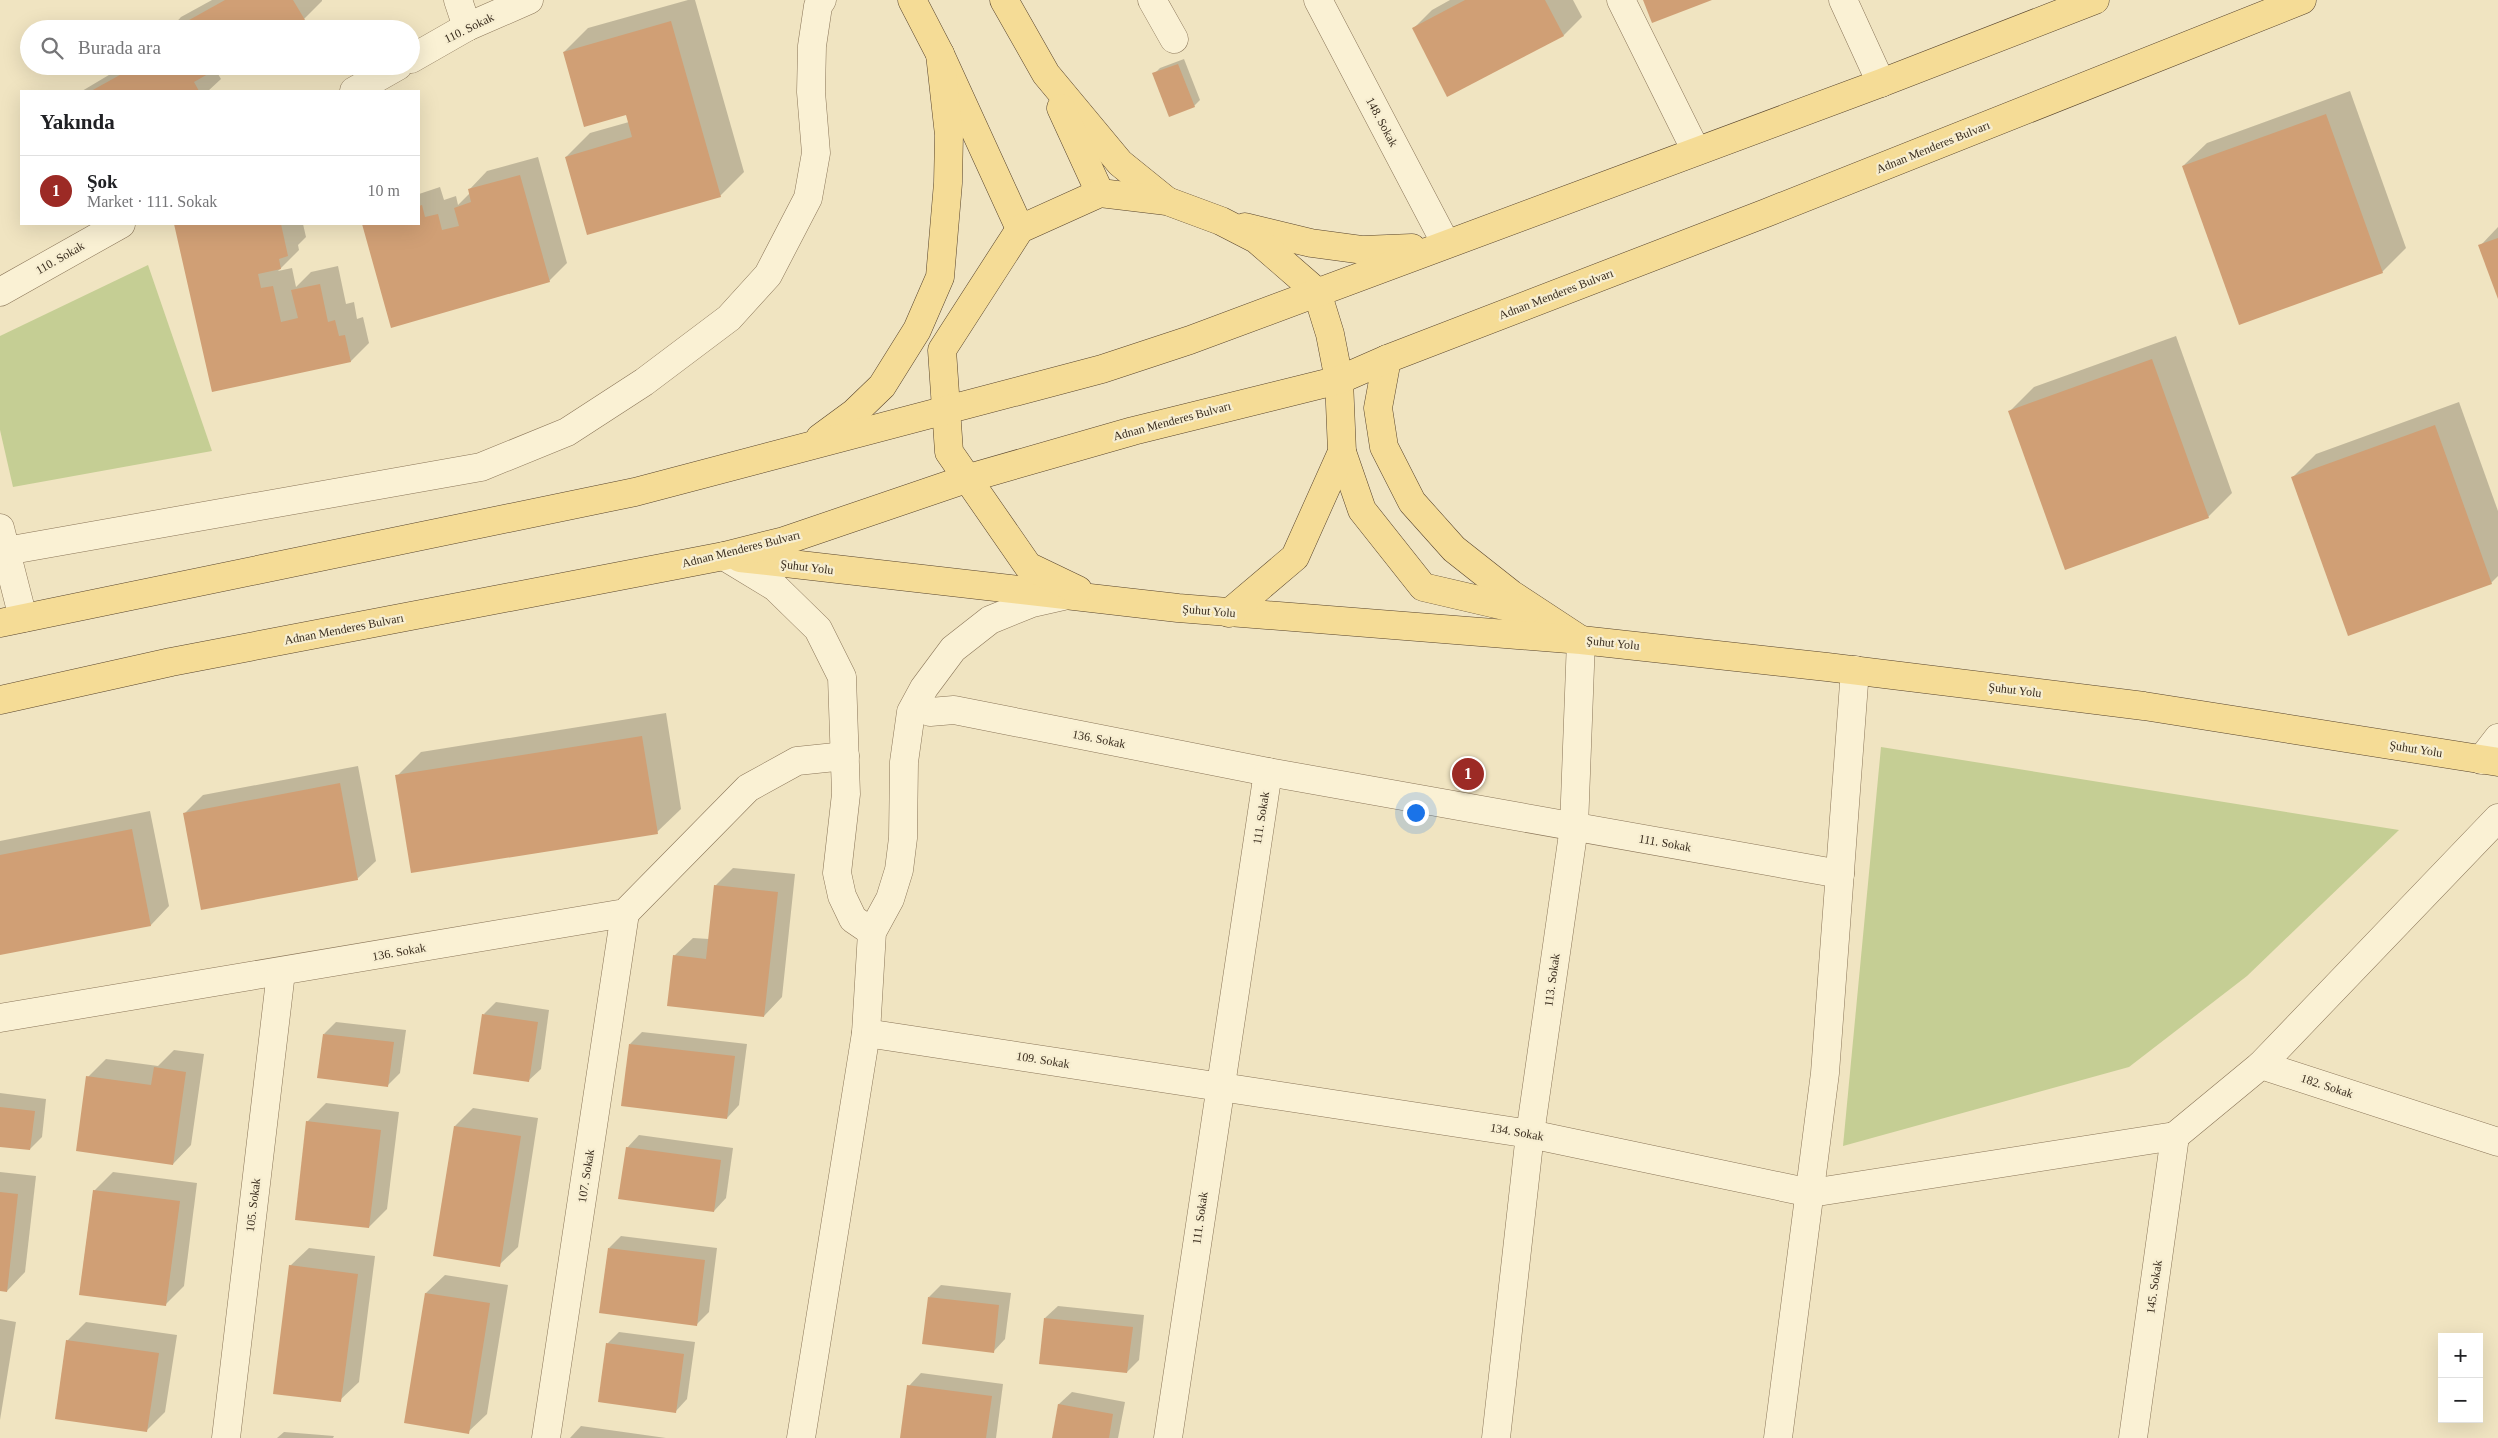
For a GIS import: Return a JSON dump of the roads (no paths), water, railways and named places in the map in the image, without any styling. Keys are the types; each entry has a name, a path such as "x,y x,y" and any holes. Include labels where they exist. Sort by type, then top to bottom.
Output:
{"main road":[{"path":"912,0 940,54 1020,229"},
{"path":"1004,0 1046,74 1100,193"},
{"path":"12,620 636,492 1102,369 1190,340 1881,83 2096,0"},
{"name":"Adnan Menderes Bulvarı","path":"0,700 171,662 724,556 784,541 968,478 1133,431 1339,380 1387,359 1775,209 2302,0"},
{"path":"810,446 854,413 882,386 917,330 940,277 948,183 949,134 940,54"},
{"path":"1046,74 1120,163 1167,201"},
{"path":"1100,600 1028,566 949,452 942,350 1020,229 1100,193 1167,201 1221,221 1311,243 1363,250 1446,244"},
{"path":"1221,221 1256,239 1317,292 1330,334 1339,380 1342,452 1362,510 1423,587 1542,615"},
{"path":"1387,359 1378,408 1384,447 1412,502 1454,549 1511,594 1581,640"},
{"path":"1229,613 1295,557 1342,452"},
{"name":"Şuhut Yolu","path":"724,556 1100,600 1229,613 1581,640 1855,670 2144,706 2489,761"}],"street":[{"path":"458,0 467,27"},
{"name":"110. Sokak","path":"420,54 467,27 529,0"},
{"path":"12,620 3,539 481,467 567,432 644,382 729,318 768,275 808,198 816,153 811,92 812,46 818,6 822,0"},
{"path":"1152,0 1174,38"},
{"name":"148. Sokak","path":"1318,0 1446,244"},
{"path":"1621,0 1696,151"},
{"path":"1843,0 1881,83"},
{"path":"356,90 382,75"},
{"name":"110. Sokak","path":"0,292 119,225"},
{"path":"724,556 776,587 818,629 842,677 846,794 837,872 842,896 853,919 872,932"},
{"path":"801,1438 866,1033 872,932 890,899 899,870 903,838 904,762 910,712 924,688 953,649 990,620 1032,603 1067,596"},
{"name":"113. Sokak","path":"1496,1438 1530,1134 1574,827 1581,640"},
{"path":"1778,1438 1825,1073 1855,670"},
{"name":"136. Sokak","path":"930,712 954,710 1268,772"},
{"path":"2489,761 2498,738"},
{"path":"625,913 748,788 797,761 844,756"},
{"name":"111. Sokak","path":"1168,1438 1268,772 1840,874"},
{"path":"1811,1192 2175,1136 2261,1065 2498,818"},
{"name":"136. Sokak","path":"0,1018 625,913"},
{"name":"107. Sokak","path":"546,1438 625,913"},
{"name":"105. Sokak","path":"226,1438 281,972"},
{"name":"109. Sokak","path":"866,1033 1220,1087"},
{"name":"182. Sokak","path":"2261,1065 2498,1142"},
{"name":"134. Sokak","path":"1220,1087 1530,1134 1811,1192"},
{"name":"145. Sokak","path":"2133,1438 2175,1136"}],"place":[{"name":"Şok","path":"1468,774"}]}
